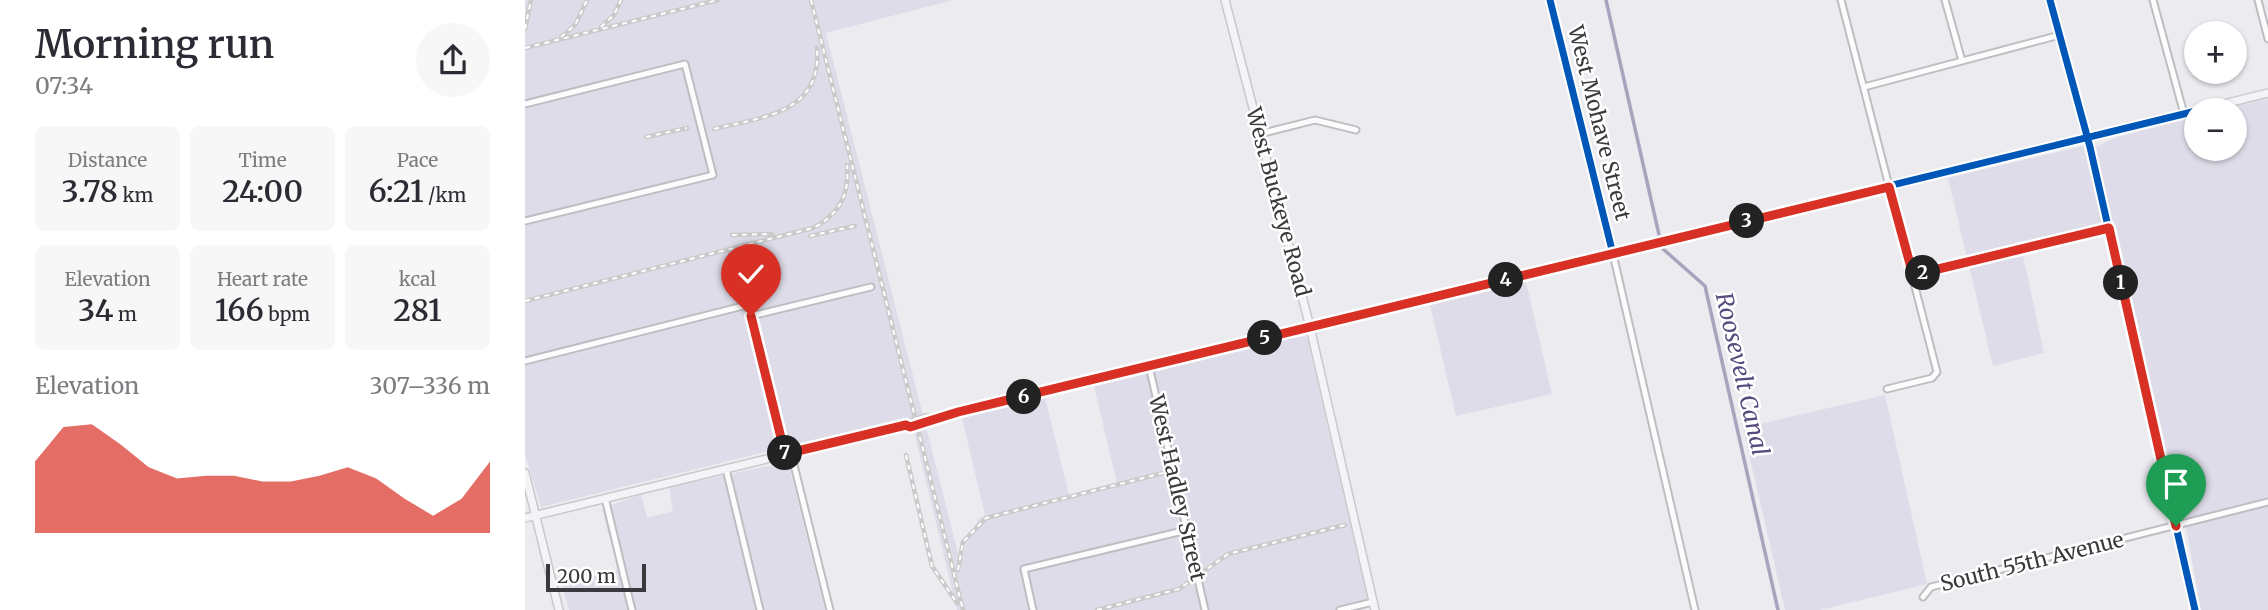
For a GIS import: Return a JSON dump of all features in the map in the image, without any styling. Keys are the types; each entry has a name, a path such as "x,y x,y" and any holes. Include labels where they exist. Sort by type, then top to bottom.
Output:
{"main road":[{"name":"West Buckeye Road","path":"1225,0 1310,327 1374,606"},
{"path":"2050,0 2088,138 2195,610"},
{"path":"2247,98 2268,93"},
{"path":"525,518 906,425 910,427 931,419 2184,114"},
{"path":"525,473 559,610"}],"street":[{"name":"West Mohave Street","path":"1550,0 1613,254 1695,610"},
{"path":"1841,0 1913,275 1936,376 1887,389"},
{"path":"1945,0 1962,61"},
{"path":"2153,0 2184,114"},
{"path":"2257,0 2268,39"},
{"path":"1864,87 2060,34"},
{"path":"525,104 685,64 713,175 525,221"},
{"path":"1260,134 1315,120 1356,130"},
{"path":"1913,275 2109,228"},
{"path":"732,256 751,316 830,610"},
{"path":"751,316 871,287"},
{"path":"525,361 747,305"},
{"name":"West Hadley Street","path":"1149,366 1205,610"},
{"path":"724,469 760,610"},
{"path":"605,498 632,610"},
{"name":"South 55th Avenue","path":"1923,597 1931,587 2268,502"},
{"path":"1033,610 1024,569 1187,530"},
{"path":"1340,610 1374,606"}],"shaded area":[{"path":"525,0 953,0 826,33 961,565 966,543 978,520 985,515 962,418 1045,398 1069,495 1117,483 1094,386 1299,336 1307,337 1369,606 1353,610 957,610 911,419 907,417 541,507 525,454"},
{"path":"2268,99 2268,499 2184,519 2179,514 2096,147 2117,137 2184,120 2184,161 2247,161 2247,104"},
{"path":"2083,146 2103,226 2021,246 2044,353 1993,366 1948,178"},
{"path":"1526,282 1552,394 1456,416 1430,305"},
{"path":"1885,395 1927,584 1820,610 1785,610 1743,428"},
{"path":"788,462 825,610 569,610 562,584 618,570 602,509 641,494 647,518 673,511 669,487"},
{"path":"2268,505 2268,610 2201,610 2186,527"}],"waterway":[{"name":"Roosevelt Canal","path":"1606,0 1662,248 1705,286 1778,610"}],"railway":[{"path":"525,29 531,0"},
{"path":"561,37 575,25 587,0"},
{"path":"601,27 614,15 621,0"},
{"path":"525,48 718,0"},
{"path":"811,0 963,610"},
{"path":"714,129 769,115 785,109 799,99 810,87 816,70 817,48"},
{"path":"646,137 687,128"},
{"path":"525,301 813,228 830,217 841,202 847,185 847,165"},
{"path":"810,236 855,226"},
{"path":"732,235 772,234"},
{"path":"906,455 932,566 957,603"},
{"path":"958,570 963,542 986,518 1167,472"},
{"path":"1097,610 1179,589 1228,554 1345,525"}],"cycle path":[{"path":"1550,0 1613,254"},
{"path":"2050,0 2090,147 2195,610"},
{"path":"1310,327 2184,114"}],"route":[{"path":"751,316 785,454 906,425 910,427 958,412 1889,187 1913,275 2109,228 2176,526"}]}
